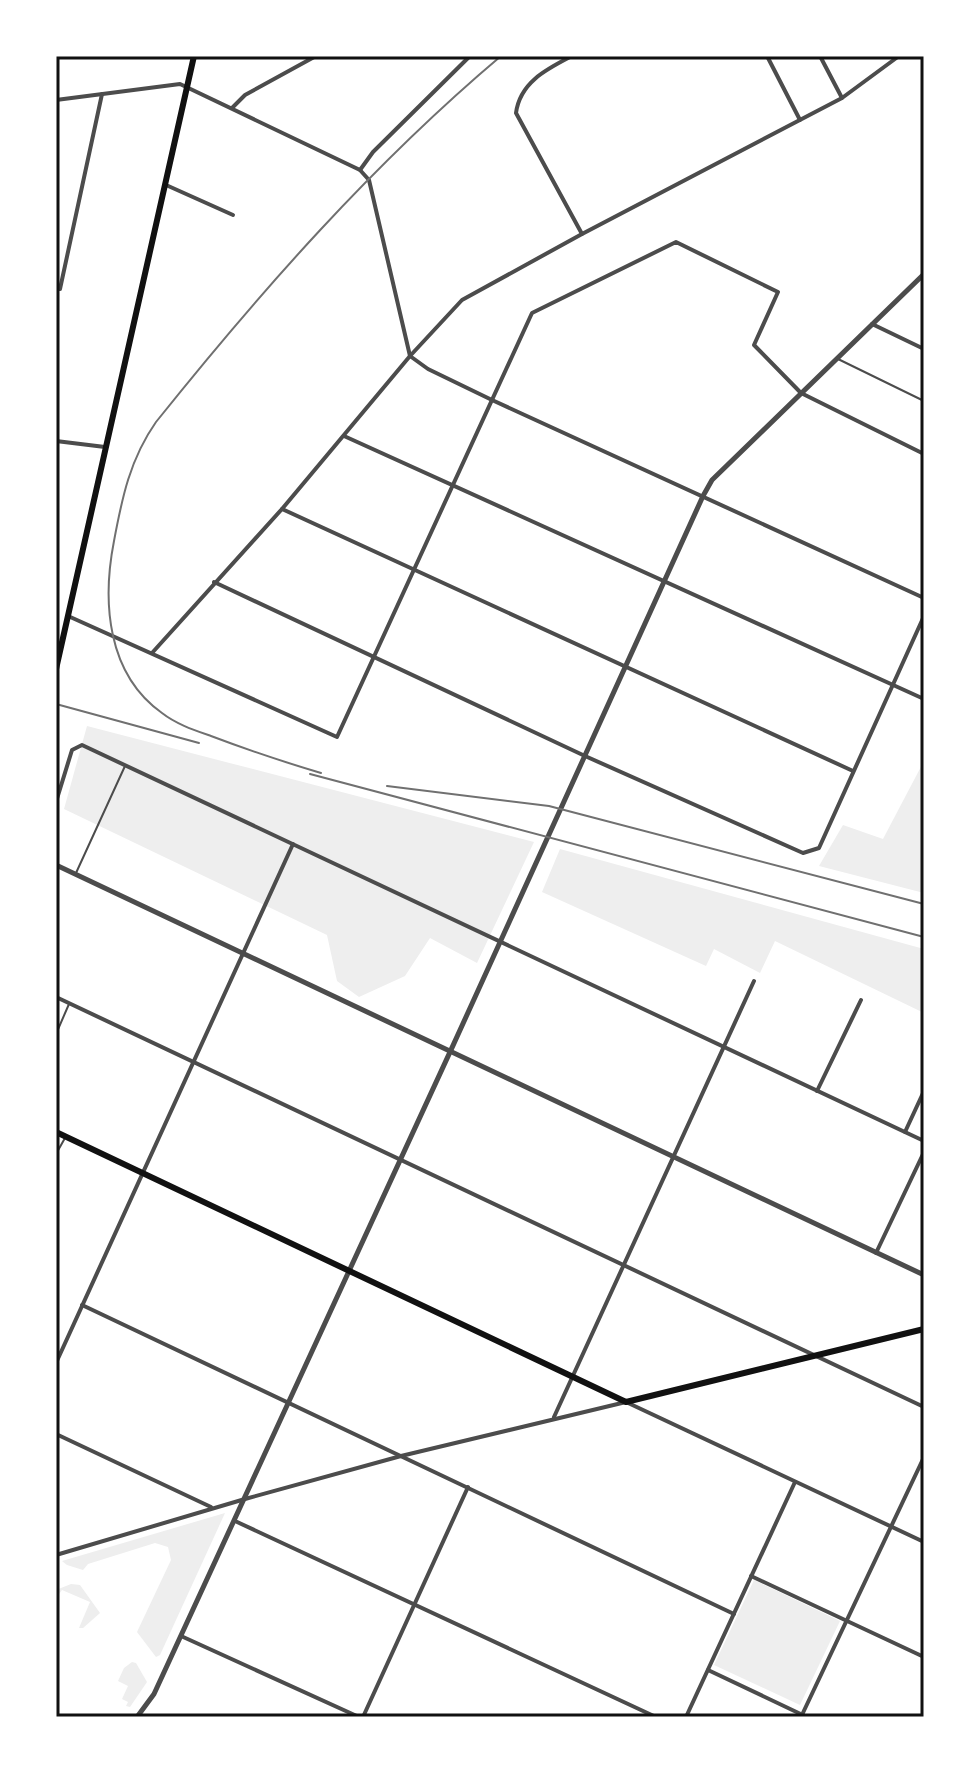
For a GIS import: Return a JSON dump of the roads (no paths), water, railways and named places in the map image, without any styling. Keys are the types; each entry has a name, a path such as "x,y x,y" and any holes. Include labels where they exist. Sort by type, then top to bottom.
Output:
{"main road":[{"path":"56,669 194,56"},
{"path":"56,1132 626,1402 924,1329"}],"street":[{"path":"232,108 245,95 316,56"},
{"path":"360,170 373,152 470,56"},
{"path":"572,56 535,77 518,97 516,113 582,234"},
{"path":"767,56 800,120"},
{"path":"820,56 842,98"},
{"path":"152,653 282,509 410,356 462,300 842,98 899,56"},
{"path":"56,100 176,84 186,86 360,170 369,180 410,356 428,369 492,400 924,598"},
{"path":"56,288 60,289 102,94"},
{"path":"164,184 233,215"},
{"path":"68,616 337,737 532,313 676,242 778,292 754,345 801,393 924,454"},
{"path":"137,1717 154,1694 235,1521 703,496 712,480 924,274"},
{"path":"872,324 924,349"},
{"path":"344,436 924,699"},
{"path":"56,441 105,447"},
{"path":"282,509 853,771"},
{"path":"214,582 585,756 803,853 819,848 924,616"},
{"path":"56,802 72,750 82,745 924,1141"},
{"path":"56,1363 293,844"},
{"path":"56,865 924,1275"},
{"path":"554,1417 754,981"},
{"path":"56,997 924,1407"},
{"path":"817,1091 861,1000"},
{"path":"905,1132 924,1091"},
{"path":"876,1253 924,1152"},
{"path":"82,1305 734,1614"},
{"path":"56,1555 401,1456 626,1402 924,1542"},
{"path":"56,1434 213,1508"},
{"path":"708,1670 804,1716 924,1457"},
{"path":"686,1717 795,1482"},
{"path":"181,1636 361,1717 468,1487"},
{"path":"235,1521 656,1717"},
{"path":"751,1576 924,1657"}],"lane":[{"path":"837,358 924,401"},
{"path":"75,874 125,765"},
{"path":"56,1034 69,1003"},
{"path":"56,1154 66,1137"}],"railway":[{"path":"321,773 179,724 144,697 130,678 119,658 109,612 110,564 124,494 133,465 156,422 236,325 363,185 501,56"},
{"path":"56,704 199,743"},
{"path":"310,774 924,937"},
{"path":"387,786 549,806 924,904"}]}
